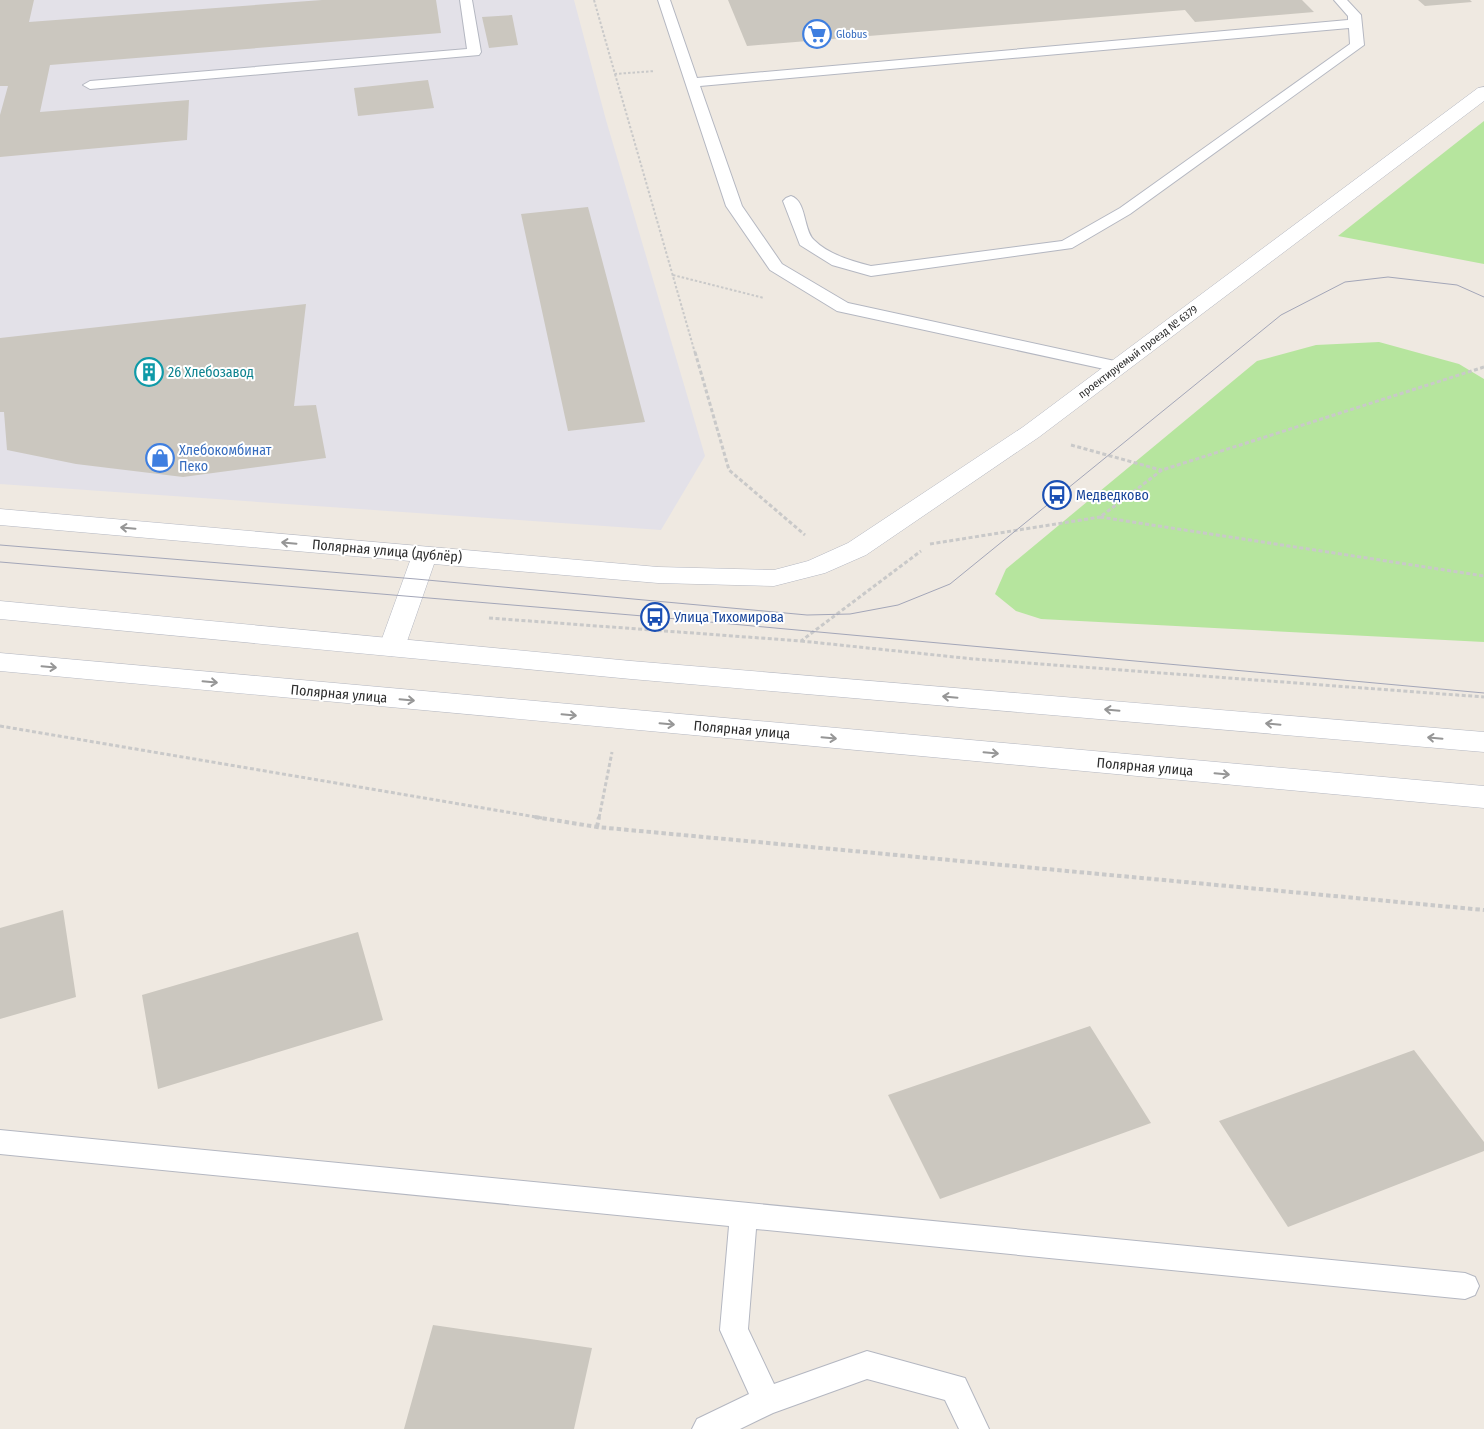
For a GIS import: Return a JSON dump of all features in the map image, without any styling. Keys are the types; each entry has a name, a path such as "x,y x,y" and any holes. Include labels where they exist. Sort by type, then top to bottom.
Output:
{"main road":[{"name":"проектируемый проезд № 6379","path":"774,578 816,567 857,549 1031,432 1484,92"},
{"name":"Полярная улица (дублёр)","path":"0,517 658,575 774,578"},
{"path":"392,646 425,554"},
{"path":"0,610 641,671 1484,742"},
{"name":"Полярная улица","path":"0,662 1484,797"}],"lane":[{"path":"90,84 474,52 466,0"},
{"path":"664,0 734,206 776,268 843,307 1118,367"},
{"path":"791,201 806,242 838,262 871,271 1066,245 1125,211 1357,45 1354,15 1340,0"},
{"path":"692,83 1355,23"},
{"path":"0,1142 1464,1286"},
{"path":"743,1215 734,1330 767,1401"},
{"path":"707,1429 767,1401 867,1364 955,1388 974,1429"}],"path":[{"path":"594,0 729,470 808,538"},
{"path":"615,74 662,70"},
{"path":"1100,517 1162,470 1484,367"},
{"path":"930,544 1100,517 1484,576"},
{"path":"489,618 642,629"},
{"path":"801,641 974,659 1484,697"},
{"path":"0,726 597,827 1484,910"},
{"path":"0,731 6,726"},
{"path":"597,827 612,751"}],"shaded area":[{"path":"0,0 574,0 606,120 705,456 661,530 0,484"}],"green space":[{"path":"1484,121 1484,264 1338,236"},
{"path":"1379,342 1459,364 1484,379 1484,642 1041,619 1016,611 995,594 1006,569 1257,361 1316,345"}],"building":[{"path":"0,0 34,0 29,22 322,0 436,0 441,33 50,65 40,112 189,100 187,140 0,157 0,115 8,86 0,86"},
{"name":"Globus","path":"728,0 1302,0 1314,12 1195,22 1185,10 747,46"},
{"path":"1418,0 1470,0 1472,2 1425,6"},
{"path":"512,15 518,45 489,48 482,17"},
{"path":"428,80 434,108 358,116 354,88"},
{"path":"588,207 645,422 568,431 521,214"},
{"name":"26 Хлебозавод","path":"306,304 294,406 316,405 326,458 183,477 76,464 7,450 4,412 0,412 0,338"},
{"path":"63,910 76,997 0,1019 0,928"},
{"path":"358,932 383,1020 158,1089 142,995"},
{"path":"1090,1026 1151,1123 940,1199 888,1095"},
{"path":"1414,1050 1484,1142 1484,1151 1288,1227 1219,1121"},
{"path":"433,1325 592,1348 574,1429 404,1429"}],"tram line":[{"path":"0,545 416,579 807,615 850,614 898,605 950,584 1281,315 1345,282 1388,277 1457,285 1484,297"},
{"path":"0,562 655,617 1484,693"}],"place":[{"name":"Globus","path":"817,34"},
{"name":"26 Хлебозавод","path":"149,372"},
{"name":"Хлебокомбинат Пеко","path":"160,458"},
{"name":"Медведково","path":"1057,495"},
{"name":"Улица Тихомирова","path":"655,617"}]}
